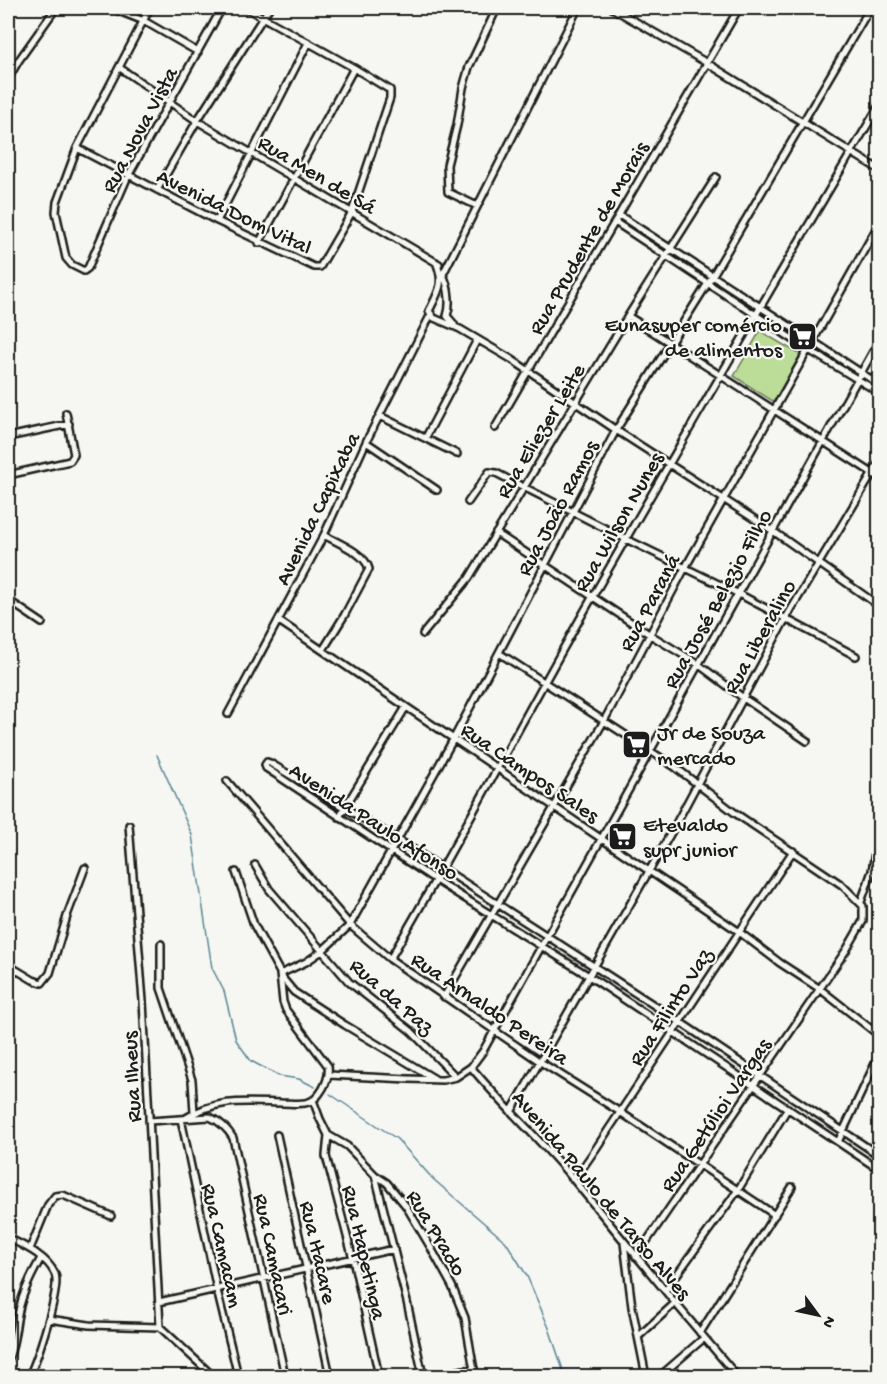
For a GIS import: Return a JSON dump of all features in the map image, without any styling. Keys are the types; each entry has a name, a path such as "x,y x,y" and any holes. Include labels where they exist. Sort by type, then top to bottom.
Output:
{"street":[{"path":"8,79 56,8"},
{"path":"111,8 144,21 198,52"},
{"path":"77,148 150,8"},
{"name":"Rua Nova Vista","path":"77,148 57,202 56,213 66,258 72,265 84,271 88,268 128,176 222,8"},
{"path":"246,8 388,87 391,94 351,212"},
{"path":"157,190 197,121 269,8"},
{"path":"477,206 448,192 447,165 469,68 497,8"},
{"path":"442,274 578,8"},
{"path":"612,8 707,63 879,170"},
{"name":"Rua Prudente de Morais","path":"495,428 739,8"},
{"name":"Rua João Ramos","path":"280,974 306,962 322,951 350,925 454,738 616,430 708,282 870,8"},
{"path":"217,221 308,43"},
{"name":"Rua Men de Sá","path":"120,68 197,121 436,262"},
{"path":"259,243 354,68"},
{"name":"Rua Wilson Nunes","path":"390,959 593,596 879,104"},
{"name":"Avenida Dom Vital","path":"77,148 259,243 314,267 320,267 351,212"},
{"name":"Rua Eliezer Leite","path":"423,634 469,578 575,402 716,177"},
{"path":"619,215 879,385"},
{"path":"615,222 809,350 879,393"},
{"name":"Rua Paraná","path":"444,997 604,721 685,568 879,222"},
{"path":"436,262 440,266 448,290 449,312 447,316 460,329"},
{"name":"Avenida Capixaba","path":"228,714 324,535 366,442 431,311 442,282 436,262"},
{"path":"431,311 434,318 460,329 528,371 773,531 875,603"},
{"path":"628,316 668,344 824,440 879,478"},
{"name":"Rua José Belezio Filho","path":"494,1031 879,339"},
{"path":"426,437 477,340"},
{"path":"8,475 70,461 74,454 66,413"},
{"path":"380,416 457,454"},
{"path":"8,437 69,424"},
{"path":"366,442 437,490"},
{"name":"Rua Liberalino","path":"512,1112 698,784 742,697 786,618 879,461"},
{"path":"468,502 489,472 496,473 737,592 856,656"},
{"path":"496,533 698,664 807,741"},
{"path":"323,650 369,569 362,557 324,535"},
{"path":"8,600 42,623"},
{"name":"Rua Campos Sales","path":"279,621 738,931 780,963 820,989 879,1036"},
{"path":"499,653 651,751 735,813 843,885 861,902"},
{"path":"339,817 406,707"},
{"name":"Avenida Paulo Afonso","path":"879,1156 760,1074 397,840 270,762 265,765 266,768 339,817 541,948 589,976 879,1170"},
{"name":"Rua Arnaldo Pereira","path":"227,781 350,925 390,959 539,1061 775,1215"},
{"name":"Rua Getúlioi Vargas","path":"636,1257 820,989 860,926 864,913 861,902 872,871 879,822"},
{"name":"Rua Ilheus","path":"129,825 143,1001 160,1327"},
{"name":"Rua Filinto Vaz","path":"572,1178 579,1173 793,851"},
{"name":"Rua da Paz","path":"255,865 269,889 349,982 411,1030 456,1077"},
{"path":"8,965 33,980 45,981 50,973 68,913 86,868"},
{"path":"236,872 254,925 280,974 294,992 435,1079"},
{"path":"160,944 161,988 192,1080 194,1113"},
{"path":"149,1121 184,1119 216,1104 306,1103 317,1097 329,1075 328,1066 286,1010 280,974"},
{"path":"329,1075 380,1079 456,1077 471,1067 494,1031"},
{"path":"838,1143 879,1053"},
{"name":"Avenida Paulo de Tarso Alves","path":"471,1067 572,1178 737,1377"},
{"path":"313,1100 328,1135"},
{"path":"665,1291 738,1190 788,1108"},
{"name":"Rua Camacari","path":"184,1119 210,1117 227,1129 233,1138 285,1377"},
{"name":"Rua Camacam","path":"184,1119 217,1290 238,1377"},
{"name":"Rua Itacare","path":"277,1135 330,1377"},
{"name":"Rua Prado","path":"328,1135 347,1146 375,1175 387,1183 406,1206 452,1286 465,1318 475,1377"},
{"name":"Rua Itapetinga","path":"328,1135 326,1156 353,1258 379,1377"},
{"path":"375,1175 423,1377"},
{"path":"660,1377 702,1336 748,1254 792,1187"},
{"path":"30,1249 48,1205 55,1196 63,1196 111,1216"},
{"path":"8,1238 30,1249 52,1269 56,1277 57,1287 49,1319 29,1377"},
{"path":"623,1241 646,1377"},
{"path":"159,1302 306,1267 394,1249"},
{"path":"8,1360 19,1309 30,1278 41,1258"},
{"path":"638,1337 675,1303"},
{"path":"49,1319 89,1325 160,1327 213,1377"},
{"path":"435,1377 474,1368"},
{"path":"724,1377 732,1370"}],"green space":[{"path":"760,331 801,355 774,402 734,376"}],"waterway":[{"path":"157,755 192,835 212,968 224,991 236,1040 251,1061 279,1076 299,1079 315,1087"},
{"path":"330,1094 397,1139 433,1179 506,1242 527,1276 549,1328 565,1376"}],"place":[{"name":"Eunasuper comércio de alimentos","path":"803,336"},
{"name":"Jr de Souza mercado","path":"636,744"},
{"name":"Etevaldo supr junior","path":"622,836"}]}
